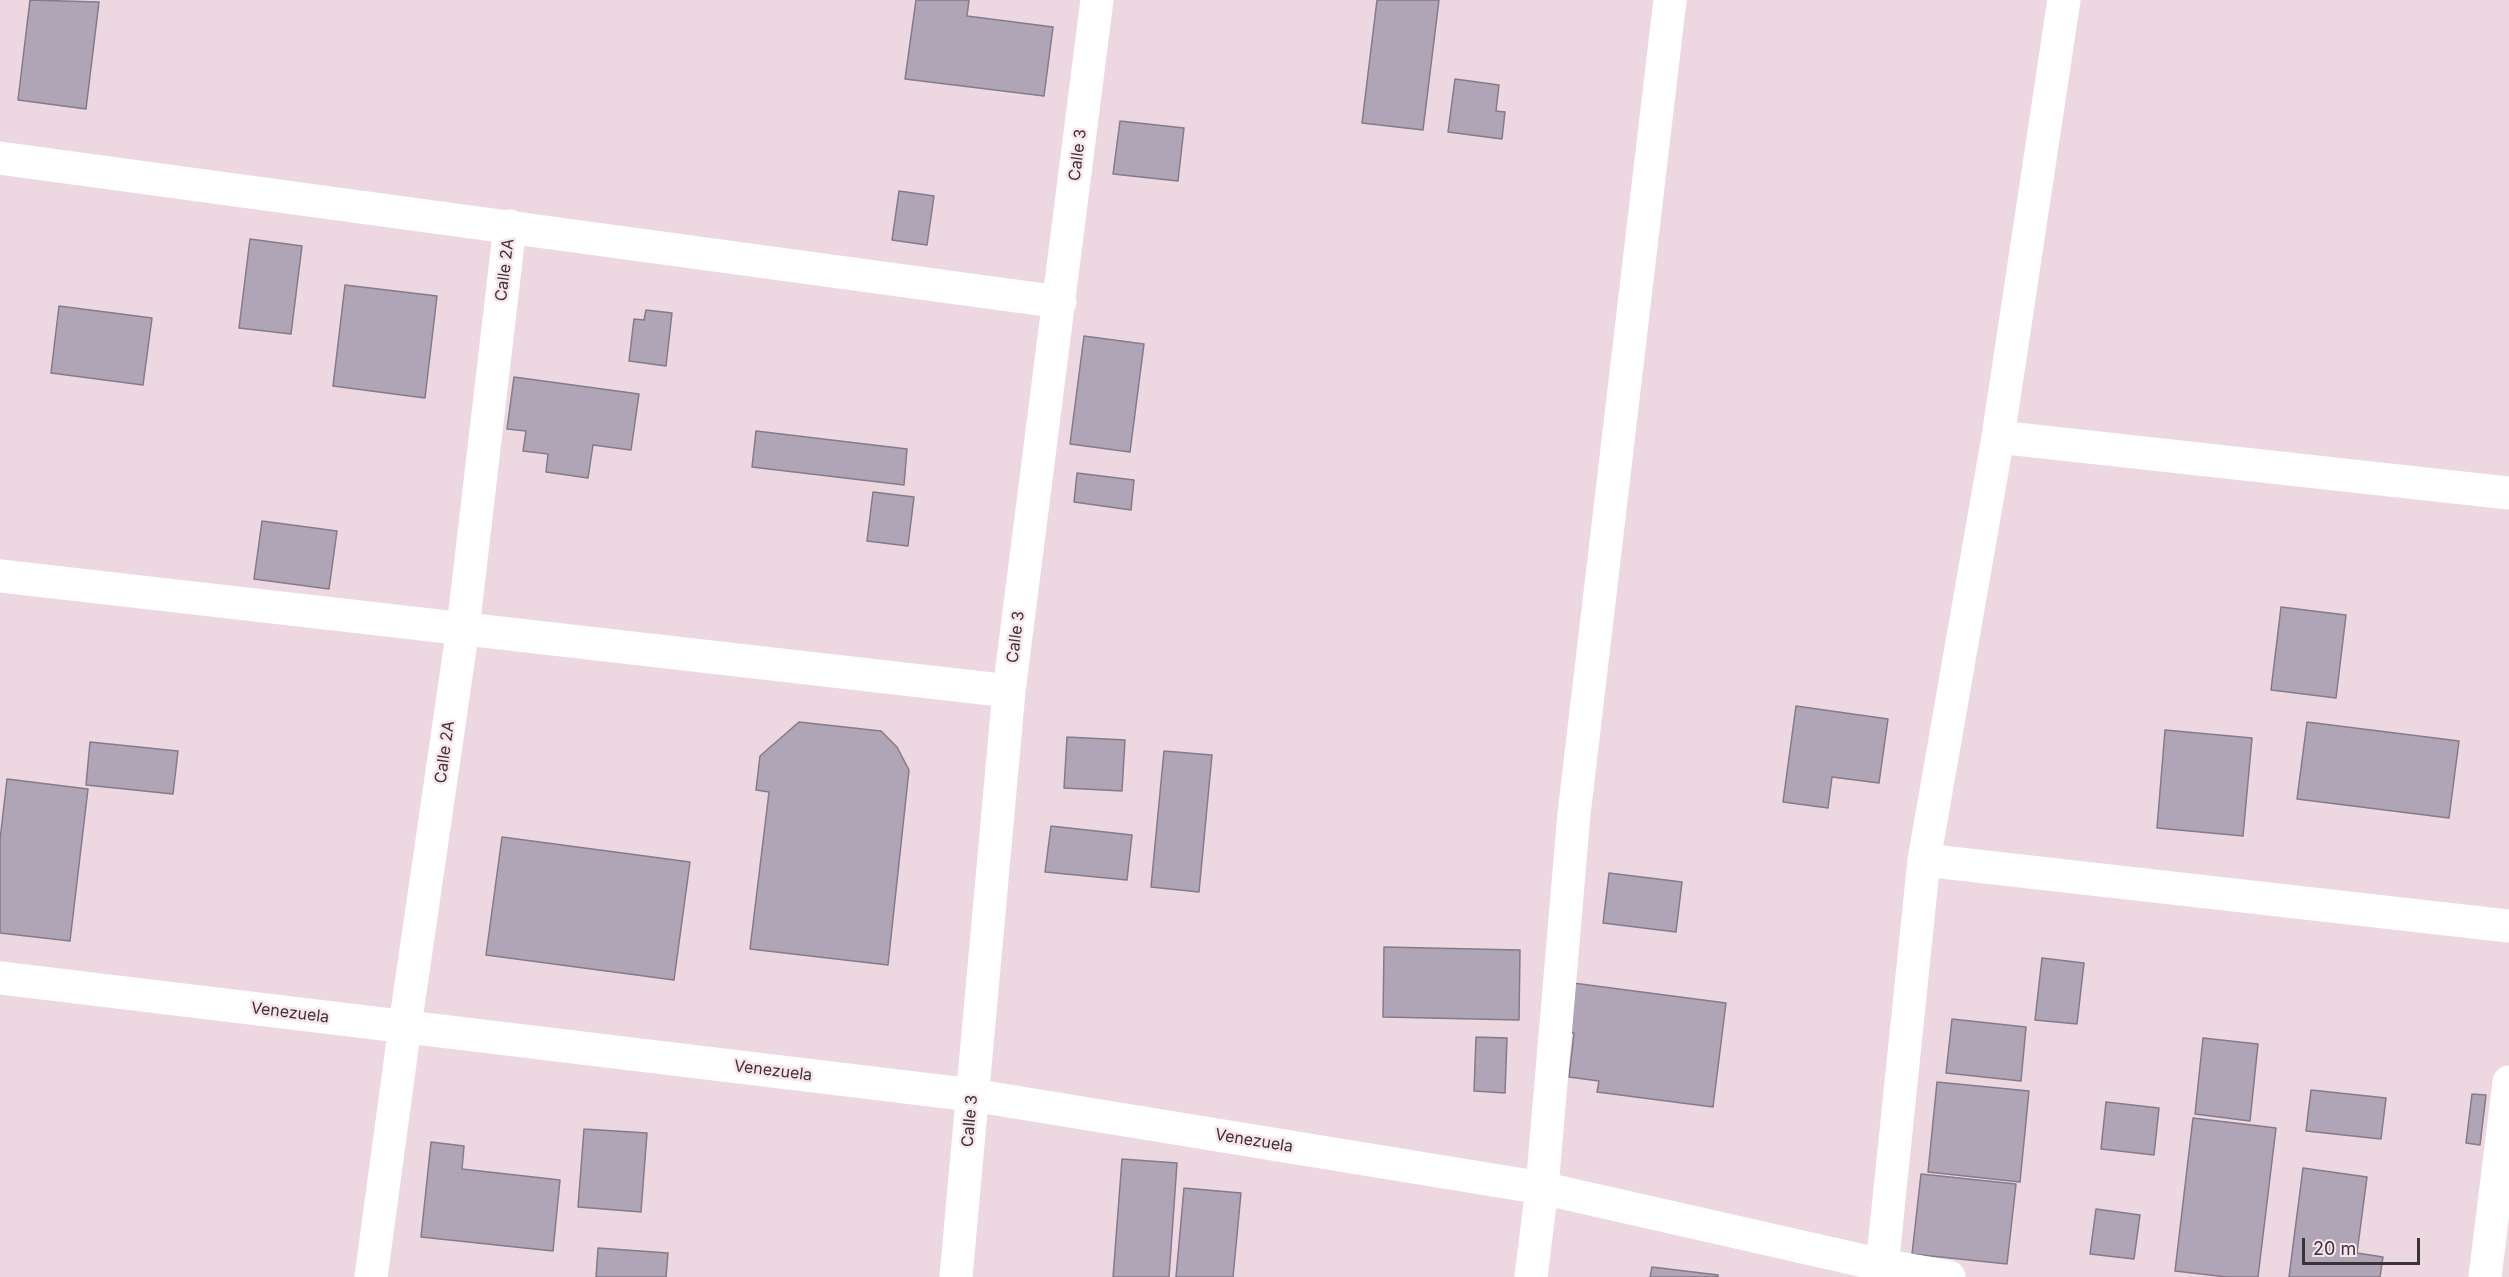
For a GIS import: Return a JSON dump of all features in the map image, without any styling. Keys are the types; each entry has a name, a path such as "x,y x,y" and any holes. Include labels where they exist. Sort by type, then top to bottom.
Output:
{"street":[{"name":"Calle 3","path":"956,1277 1009,691 1097,0"},
{"path":"1531,1277 1542,1188 1574,813 1670,0"},
{"path":"1881,1271 1924,860 1998,437 2064,0"},
{"path":"0,158 1060,302"},
{"name":"Calle 2A","path":"371,1277 463,628 510,226"},
{"path":"1998,437 2509,493"},
{"path":"0,576 1009,691"},
{"path":"1924,860 2509,926"},
{"name":"Venezuela","path":"0,978 972,1095 1542,1188 1881,1271 1949,1277"},
{"path":"2485,1277 2509,1082"}],"building":[{"path":"30,0 99,2 86,109 18,100"},
{"path":"916,0 969,0 967,16 1053,27 1044,96 905,79"},
{"path":"1377,0 1439,0 1423,130 1362,123"},
{"path":"1455,79 1499,85 1496,111 1505,112 1502,139 1448,132"},
{"path":"1120,121 1184,128 1178,181 1113,174"},
{"path":"899,191 934,196 927,245 892,240"},
{"path":"250,239 302,246 291,334 239,328"},
{"path":"345,285 437,296 425,398 333,386"},
{"path":"59,306 152,318 143,385 51,373"},
{"path":"646,310 672,313 666,366 629,361 634,319 644,320"},
{"path":"1084,336 1144,344 1130,452 1070,444"},
{"path":"514,377 639,394 631,450 593,445 588,478 546,472 548,454 523,451 526,431 507,429"},
{"path":"756,431 907,449 904,485 752,467"},
{"path":"1077,473 1134,480 1131,510 1074,502"},
{"path":"873,492 914,497 908,546 867,541"},
{"path":"262,521 337,531 329,589 254,579"},
{"path":"2281,607 2346,615 2336,698 2271,690"},
{"path":"1796,706 1888,719 1879,783 1832,777 1828,808 1783,802"},
{"path":"799,722 881,731 897,747 909,770 888,965 750,949 769,792 756,790 760,756"},
{"path":"2307,722 2459,741 2449,818 2297,799"},
{"path":"2165,730 2252,738 2243,836 2157,828"},
{"path":"1067,737 1125,740 1122,791 1064,788"},
{"path":"90,742 178,751 173,794 86,785"},
{"path":"1164,751 1212,755 1199,892 1151,887"},
{"path":"7,779 88,789 70,941 0,933 0,840"},
{"path":"1051,826 1132,835 1127,880 1045,872"},
{"path":"502,837 690,862 674,980 486,955"},
{"path":"1609,873 1682,882 1676,932 1603,923"},
{"path":"1384,947 1520,950 1519,1020 1383,1017"},
{"path":"2042,958 2084,963 2077,1024 2035,1020"},
{"path":"1573,983 1726,1003 1713,1107 1597,1092 1599,1081 1569,1077 1574,1033 1567,1032"},
{"path":"1952,1019 2026,1027 2021,1081 1946,1073"},
{"path":"1476,1037 1507,1038 1505,1093 1474,1091"},
{"path":"2203,1038 2258,1044 2250,1121 2195,1114"},
{"path":"1937,1082 2029,1091 2020,1182 1928,1172"},
{"path":"2311,1090 2386,1098 2381,1139 2306,1131"},
{"path":"2472,1094 2486,1095 2480,1145 2466,1143"},
{"path":"2106,1102 2159,1108 2154,1155 2101,1149"},
{"path":"2193,1118 2276,1128 2258,1277 2227,1277 2175,1271"},
{"path":"584,1129 647,1133 641,1212 578,1207"},
{"path":"431,1142 464,1146 462,1169 560,1180 553,1251 421,1237"},
{"path":"1122,1159 1177,1163 1169,1277 1113,1277"},
{"path":"2303,1168 2367,1177 2357,1253 2383,1257 2380,1277 2289,1277"},
{"path":"1921,1174 2016,1184 2007,1264 1912,1254"},
{"path":"1184,1188 1241,1193 1233,1277 1176,1277"},
{"path":"2096,1209 2140,1215 2134,1259 2090,1254"},
{"path":"598,1248 668,1253 666,1277 596,1277"},
{"path":"1652,1267 1718,1275 1718,1277 1650,1277"}]}
